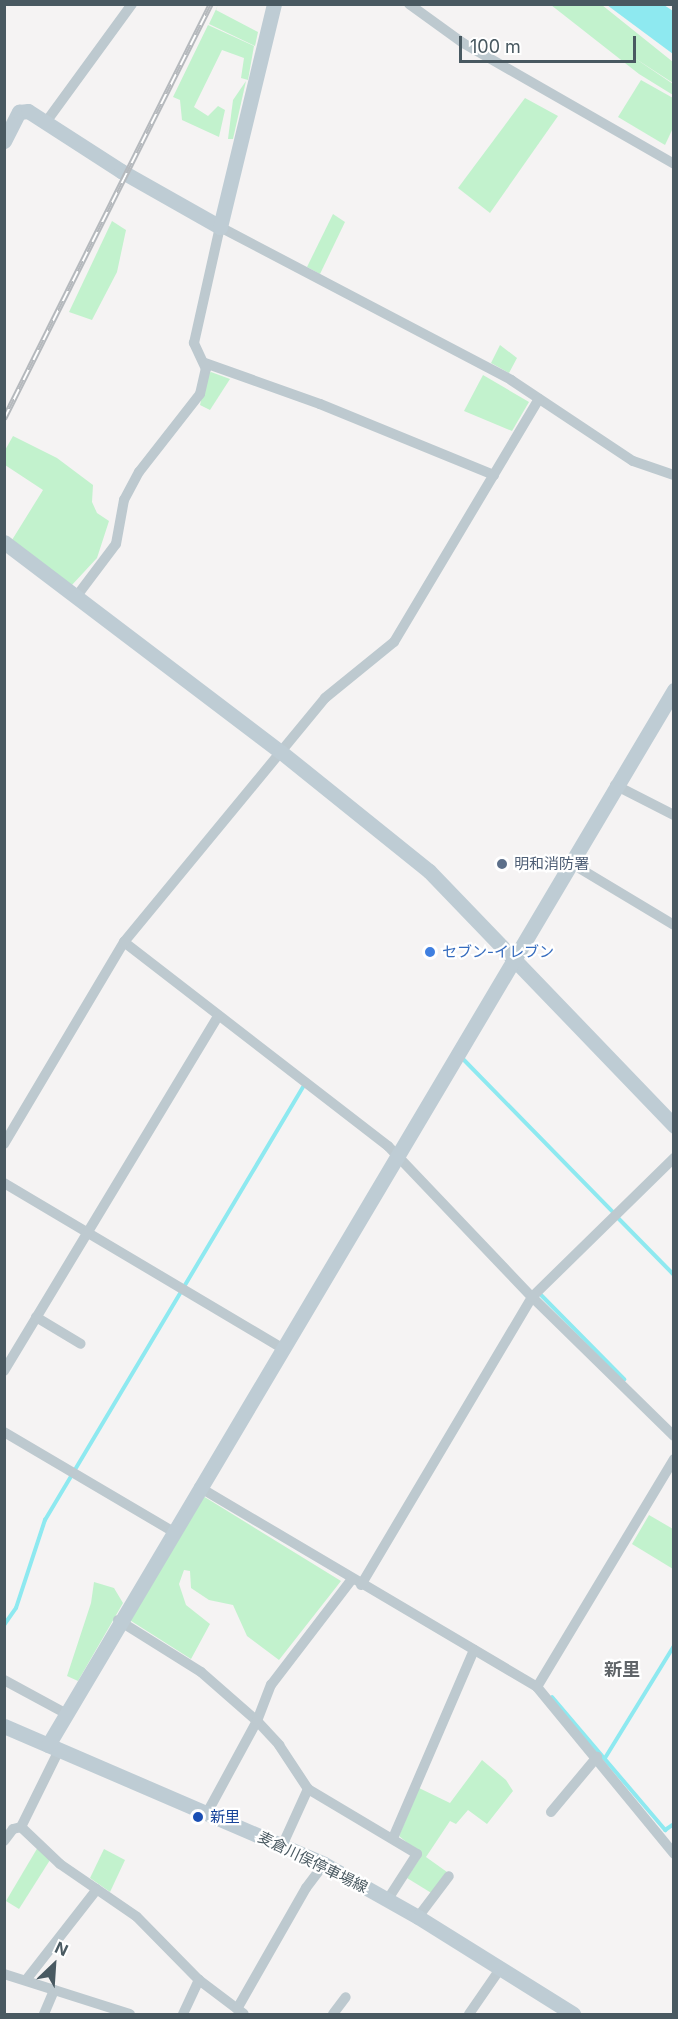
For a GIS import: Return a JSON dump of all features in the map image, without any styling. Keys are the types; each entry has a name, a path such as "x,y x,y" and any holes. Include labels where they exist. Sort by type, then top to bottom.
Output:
{"street":[{"path":"46,122 132,4"},
{"path":"76,597 116,544 124,500 140,472 200,394 204,363 194,343 274,4"},
{"path":"409,4 463,43 674,164"},
{"path":"4,141 22,111 46,122 220,227 511,380 633,460 674,475"},
{"path":"204,363 320,404 494,475"},
{"path":"4,1144 124,942 325,698 394,642 539,399"},
{"path":"4,542 281,752 429,871 674,1126"},
{"path":"21,1827 65,1713 118,1620 615,785 674,690"},
{"path":"615,785 674,816"},
{"path":"569,862 674,925"},
{"path":"124,942 395,1155 532,1297 674,1436"},
{"path":"4,1371 8,1357 36,1317 88,1233 218,1016"},
{"path":"207,1813 256,1721 271,1685 356,1582 532,1297 674,1158"},
{"path":"4,1183 280,1347"},
{"path":"36,1317 81,1344"},
{"path":"4,1432 172,1531"},
{"path":"537,1687 674,1459"},
{"path":"199,1487 356,1582 537,1687 597,1756 674,1854"},
{"path":"118,1620 201,1672 256,1721 279,1745 308,1789 417,1854 388,1899"},
{"path":"393,1838 474,1650"},
{"path":"4,1680 65,1713"},
{"name":"麦倉川俣停車場線","path":"4,1726 324,1864 418,1917 500,1969 556,2010 573,2014"},
{"path":"551,1812 597,1756"},
{"path":"282,1846 308,1789"},
{"path":"4,1841 13,1829 21,1827"},
{"path":"21,1827 60,1864 137,1917 199,1980 240,2012 306,1888 324,1864"},
{"path":"418,1917 449,1876"},
{"path":"26,1980 97,1889"},
{"path":"469,2014 500,1969"},
{"path":"4,1974 130,2014"},
{"path":"183,2014 199,1980"},
{"path":"44,2014 54,1990"},
{"path":"333,2014 346,1997"}],"green space":[{"path":"218,5 216,10 258,32 255,46 209,24"},
{"path":"551,5 602,5 673,62 673,83 630,55 673,84 673,95 639,74"},
{"path":"208,25 254,46 248,80 241,78 244,58 222,50 194,107 208,116 218,106 225,110 219,137 182,120 180,100 173,97"},
{"path":"641,80 673,98 673,128 665,145 618,117"},
{"path":"246,81 233,139 228,139 233,100"},
{"path":"525,98 558,116 490,213 458,188"},
{"path":"333,214 345,222 320,274 307,267"},
{"path":"112,221 126,230 117,272 92,320 69,312"},
{"path":"500,345 517,358 509,373 491,363"},
{"path":"211,372 230,379 210,410 200,405 207,374"},
{"path":"483,375 529,402 512,431 464,411"},
{"path":"13,436 57,458 93,485 92,502 97,513 109,521 97,558 71,586 12,540 43,490 5,465 4,452"},
{"path":"203,1496 341,1581 279,1660 247,1636 233,1605 209,1600 191,1588 190,1571 184,1570 179,1584 186,1605 210,1624 191,1659 128,1619"},
{"path":"649,1515 673,1529 673,1569 632,1544"},
{"path":"94,1582 114,1588 123,1603 78,1681 67,1676 91,1603"},
{"path":"482,1760 506,1780 513,1791 487,1824 468,1810 456,1824 450,1821 426,1857 447,1872 433,1894 407,1878 422,1855 399,1836 419,1788 450,1803"},
{"path":"38,1847 50,1860 19,1909 6,1901"},
{"path":"104,1849 125,1860 110,1892 90,1878"}],"water":[{"path":"607,5 664,5 673,11 673,54"}],"waterway":[{"path":"463,1059 612,1211"},
{"path":"4,1625 16,1608 45,1520 303,1087"},
{"path":"618,1218 674,1275"},
{"path":"540,1294 624,1379"},
{"path":"605,1758 674,1646"},
{"path":"552,1697 665,1830 674,1824"}],"railway":[{"path":"4,419 211,4"}],"place":[{"name":"明和消防署","path":"502,864"},
{"name":"セブン-イレブン","path":"430,952"},
{"name":"新里","path":"198,1817"}],"district":[{"name":"新里","path":"622,1670"}]}
